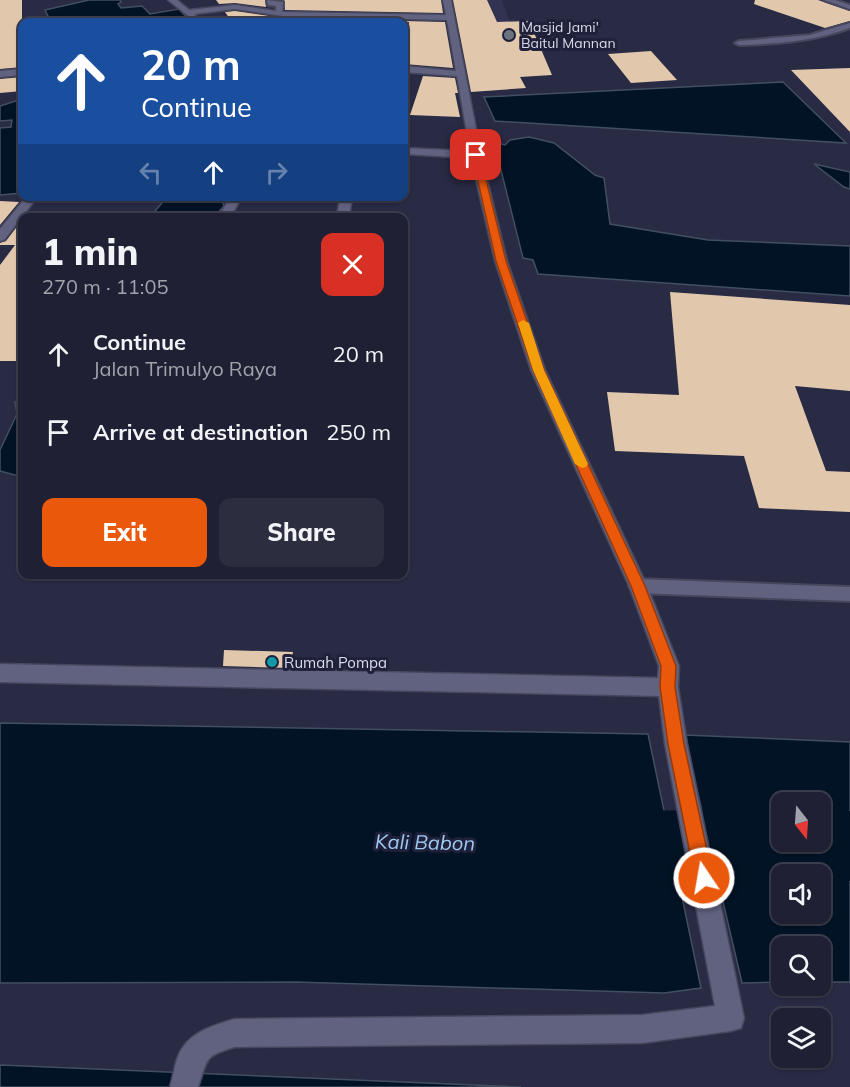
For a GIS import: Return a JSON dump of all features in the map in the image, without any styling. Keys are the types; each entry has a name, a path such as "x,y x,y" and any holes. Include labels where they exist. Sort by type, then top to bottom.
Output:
{"street":[{"path":"172,0 191,18"},
{"path":"184,1087 190,1073 191,1059 210,1042 235,1033 642,1029 731,1018 676,744 668,687 669,666 638,586 538,370 501,261 476,155 447,0"},
{"path":"187,13 232,4 279,13 451,18"},
{"path":"408,69 461,74"},
{"path":"0,74 18,72"},
{"path":"408,151 476,155"},
{"path":"19,213 29,201"},
{"path":"0,237 18,215"},
{"path":"0,673 668,687"}],"lane":[{"path":"271,0 272,3 280,4 279,13"},
{"path":"828,0 850,6"},
{"path":"838,0 850,6"},
{"path":"739,43 810,37 850,25"},
{"path":"638,586 850,594"}],"shaded area":[{"path":"460,0 502,0 509,20 535,19 537,26 467,27"}],"water":[{"path":"89,0 120,0 118,4 121,8 142,6 150,14 179,9 187,18 49,18 45,10"},
{"path":"783,82 846,143 495,121 484,97"},
{"path":"18,100 18,193 0,195 0,128 11,127 12,120 0,121 0,106"},
{"path":"529,137 554,143 595,175 604,178 610,224 708,240 850,246 850,296 538,274 533,260 523,258 494,142 505,145 510,140"},
{"path":"814,164 850,172 850,189 844,187"},
{"path":"164,201 222,201 224,206 218,213 153,213"},
{"path":"18,401 18,476 0,471 0,450 17,414 15,402"},
{"path":"0,723 648,734 701,988 664,993 295,982 0,983"},
{"path":"684,735 850,742 850,982 831,982 831,936 771,936 771,982 742,983"},
{"path":"0,1065 521,1087 0,1087"}],"building":[{"path":"0,0 22,0 22,18 18,18 18,67 0,69"},
{"path":"216,0 265,0 266,7 235,3 219,4"},
{"path":"284,0 441,0 443,13 285,10"},
{"path":"453,0 487,0 497,22 529,21 552,75 520,77 526,88 471,92"},
{"path":"755,0 818,0 850,11 850,21 825,28 754,4"},
{"path":"235,11 283,18 229,18 225,12"},
{"path":"409,22 445,22 453,68 408,64"},
{"path":"651,51 677,80 631,83 608,54"},
{"path":"850,68 850,132 791,70"},
{"path":"423,76 455,78 458,93 455,93 460,117 410,115"},
{"path":"18,77 18,91 0,93 0,79"},
{"path":"0,201 19,202 0,225"},
{"path":"18,225 18,361 0,361 0,265 15,245 0,245"},
{"path":"670,292 850,305 850,391 795,386 826,471 850,472 850,512 759,508 744,456 615,451 607,392 679,395"},
{"path":"224,650 293,652 290,668 223,666"}],"waterway":[{"name":"Kali Babon","path":"598,844 850,846"}],"slow traffic":[{"path":"523,323 538,370 582,464"}],"place":[{"name":"Masjid Jami' Baitul Mannan","path":"509,35"},
{"name":"Rumah Pompa","path":"272,662"}],"route":[{"path":"476,155 501,261 538,370 638,586 669,666 668,687 676,744 704,878"}]}
